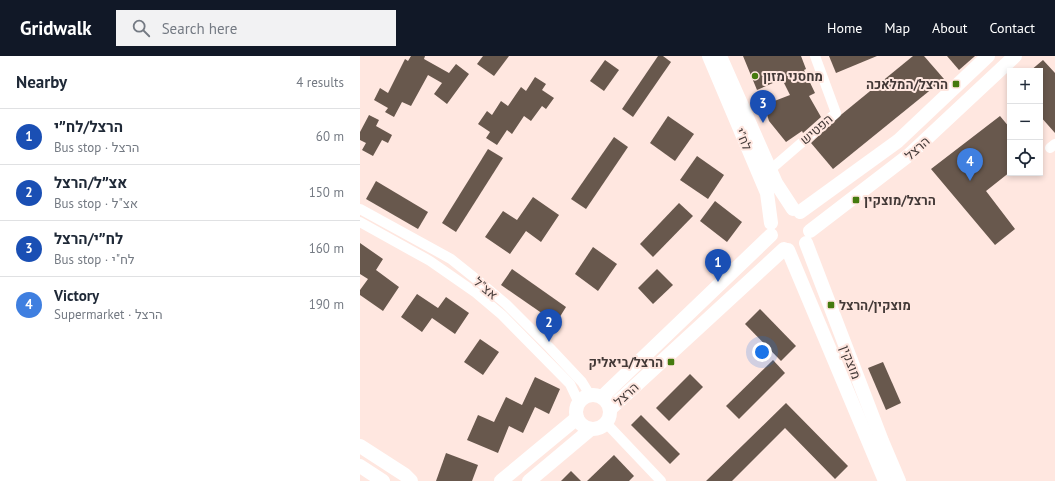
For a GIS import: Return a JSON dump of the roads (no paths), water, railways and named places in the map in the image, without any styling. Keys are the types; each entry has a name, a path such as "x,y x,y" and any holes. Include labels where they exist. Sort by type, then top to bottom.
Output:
{"street":[{"name":"לח\"י","path":"709,56 767,193 771,229"},
{"name":"לח\"י","path":"720,56 770,170 784,197 797,211"},
{"name":"הפטיש","path":"770,170 836,113 815,56"},
{"name":"הרצל","path":"797,211 898,141 988,56"},
{"name":"הרצל","path":"808,237 909,155 1016,56"},
{"name":"אצ\"ל","path":"360,209 451,259 481,283 506,304 550,348 582,382 590,398"},
{"path":"783,210 797,211 807,218 808,237 801,247 786,249 778,246 771,229 777,214 783,210"},
{"name":"אצ\"ל","path":"360,222 430,261 476,293 502,314 570,384 590,398"},
{"name":"הרצל","path":"590,398 771,229"},
{"name":"מוצקין","path":"808,237 882,441 899,481"},
{"name":"הרצל","path":"610,409 786,249"},
{"name":"מוצקין","path":"786,249 884,481"},
{"path":"590,398 607,402 610,409 609,419 606,424 599,428 591,429 582,425 577,418 576,410 590,398"},
{"path":"501,481 577,418"},
{"path":"606,424 661,481"},
{"path":"528,481 591,429"},
{"path":"360,446 405,475 411,481"},
{"path":"360,466 383,481"}],"place":[{"name":"מחסני מזון","path":"755,76"},
{"name":"הרצל/המלאכה","path":"956,84"},
{"name":"לח״י/הרצל","path":"763,123"},
{"name":"Victory","path":"970,181"},
{"name":"הרצל/מוצקין","path":"856,200"},
{"name":"הרצל/לח״י","path":"718,282"},
{"name":"מוצקין/הרצל","path":"831,305"},
{"name":"אצ״ל/הרצל","path":"549,342"},
{"name":"הרצל/ביאליק","path":"671,362"}]}
